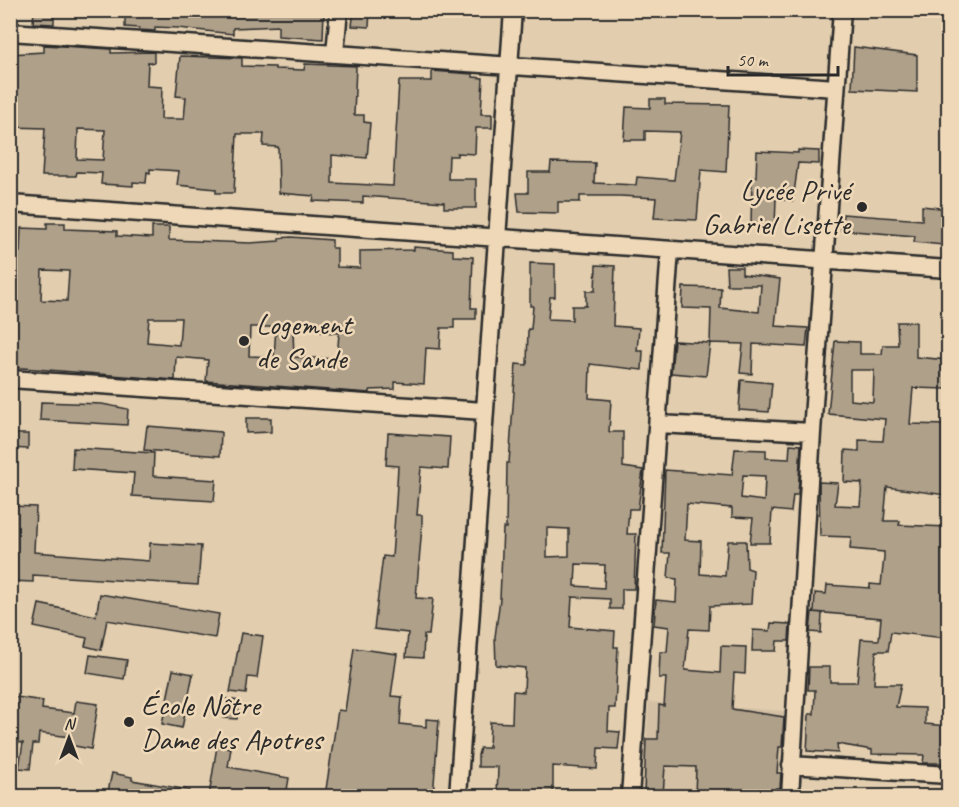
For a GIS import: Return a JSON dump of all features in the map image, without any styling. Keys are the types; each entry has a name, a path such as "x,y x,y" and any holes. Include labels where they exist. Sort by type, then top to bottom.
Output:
{"street":[{"path":"335,53 339,10"},
{"path":"458,796 513,10"},
{"path":"790,796 812,432 842,10"},
{"path":"10,32 836,88"},
{"path":"10,204 948,268"},
{"path":"630,796 670,250"},
{"path":"10,379 484,411"},
{"path":"658,424 812,432"},
{"path":"791,765 948,775"}],"shaded area":[{"path":"649,702 787,711 784,796 642,796"}],"building":[{"path":"34,10 54,10 54,24 33,23"},
{"path":"125,10 324,10 323,39 278,36 278,26 233,28 233,34 155,27 155,31 139,30 139,28 125,27"},
{"path":"354,10 370,10 369,27 352,26"},
{"path":"44,45 111,49 111,53 154,52 154,63 148,62 147,86 162,87 161,119 184,119 186,97 176,96 180,56 242,58 242,66 275,67 275,69 304,70 305,64 356,66 354,115 364,115 364,122 370,123 367,158 332,155 332,183 393,186 399,81 432,81 432,71 473,74 473,77 483,78 481,114 492,114 492,128 476,128 475,154 457,153 457,156 449,156 448,179 476,179 476,208 444,208 444,202 363,196 363,203 313,201 314,196 279,193 278,147 263,146 264,134 237,134 234,193 216,193 216,189 177,185 179,171 150,169 150,173 147,172 146,183 133,182 133,186 101,184 102,173 77,172 76,176 42,176 45,128 10,127 10,54 44,52","holes":["78,129 105,130 103,160 77,159"]},
{"path":"854,47 917,55 917,92 852,89"},
{"path":"650,99 665,99 665,104 729,105 726,172 701,170 697,220 654,218 656,198 620,196 580,196 580,202 558,202 558,213 519,212 517,193 528,193 528,172 550,172 551,162 595,163 594,183 636,185 637,177 674,180 680,132 645,131 645,140 624,140 626,107 650,108"},
{"path":"798,150 819,151 819,164 798,163 793,201 776,199 775,226 751,226 752,177 756,177 757,151 798,153"},
{"path":"922,206 948,209 943,245 914,242 915,236 841,230 843,214 922,220"},
{"path":"47,223 65,223 65,229 117,231 117,236 152,238 152,227 169,227 169,240 250,243 279,241 279,238 291,237 332,240 332,248 337,248 337,267 360,268 360,251 414,250 414,247 453,250 453,256 473,257 471,308 476,308 476,319 454,319 454,328 441,328 440,349 426,348 424,384 395,382 395,389 370,390 370,393 206,381 208,360 176,357 175,380 10,367 10,251 20,252 21,228 47,229","holes":["42,270 69,271 67,301 41,300","149,318 181,318 179,345 147,342","298,325 321,326 321,332 339,333 337,359 294,357 293,331 298,332","250,327 276,327 274,357 249,356"]},
{"path":"530,263 555,264 555,297 550,297 548,319 572,320 572,306 586,306 586,291 595,291 596,265 615,266 613,326 639,328 637,351 643,351 642,370 590,364 589,398 611,400 609,432 623,432 623,467 643,470 638,509 629,509 627,534 636,534 634,589 622,589 622,609 610,609 610,599 572,597 570,627 615,631 614,647 618,647 615,708 609,708 608,731 620,732 618,749 598,748 597,769 553,766 553,796 497,796 498,767 478,767 478,755 480,748 489,748 490,722 512,723 513,691 524,692 525,668 496,665 495,637 500,599 503,528 506,528 507,463 509,463 516,364 527,365 528,329 531,329 533,306 530,306","holes":["547,528 569,529 569,556 547,557","576,564 605,565 604,588 575,586"]},
{"path":"726,267 742,267 742,274 780,279 775,326 808,328 806,347 753,344 752,374 740,373 743,344 710,343 711,309 682,308 683,287 721,288 720,308 759,312 761,285 727,285"},
{"path":"897,322 916,322 916,357 948,360 947,389 913,388 910,424 948,425 948,472 946,495 887,487 884,521 900,521 899,525 948,527 948,605 945,638 891,632 888,651 876,651 874,684 901,684 896,707 925,708 925,724 948,726 947,763 923,763 924,755 872,754 872,750 837,744 838,753 807,751 809,714 814,714 815,690 808,690 809,667 830,667 830,682 857,682 861,639 879,640 881,618 814,612 815,593 826,594 827,585 870,588 870,584 881,585 884,557 884,552 850,549 851,537 820,536 819,482 838,483 835,505 860,506 862,483 844,482 845,450 859,451 859,440 883,441 885,419 828,414 835,341 860,342 860,354 882,354 883,345 898,345","holes":["850,370 874,370 873,402 850,400"]},
{"path":"674,341 710,343 706,376 671,373"},
{"path":"741,380 772,383 769,412 739,410"},
{"path":"41,402 102,404 128,409 127,425 40,420"},
{"path":"246,418 271,418 271,432 246,433"},
{"path":"147,426 221,432 220,456 144,450"},
{"path":"388,433 450,437 448,469 421,467 417,515 422,515 422,526 416,598 433,599 429,635 424,635 423,658 406,657 408,633 374,629 383,556 392,557 396,501 398,466 386,465"},
{"path":"10,434 28,434 28,449 10,448"},
{"path":"790,444 801,445 798,495 793,495 791,512 772,510 770,543 750,543 753,518 732,517 732,508 687,504 685,540 701,541 700,574 725,576 728,541 746,541 747,568 753,570 751,604 710,606 709,630 689,629 685,670 720,673 721,646 746,647 745,674 734,673 732,709 784,717 777,773 781,773 780,788 776,788 775,796 695,796 696,767 665,766 663,795 644,794 646,739 658,739 659,705 664,706 666,678 659,678 660,652 667,652 669,627 654,625 656,600 676,602 677,579 668,578 670,553 662,553 665,470 732,475 735,449 766,450 766,458 789,459","holes":["743,475 765,476 764,501 741,498"]},
{"path":"73,448 154,453 153,476 216,480 214,501 132,496 134,473 72,469"},
{"path":"11,506 36,507 34,552 149,561 150,543 201,546 198,585 33,575 33,582 10,581"},
{"path":"100,594 219,614 215,638 107,620 101,650 85,646 87,638 34,627 39,604 96,616"},
{"path":"812,612 822,613 821,633 810,632"},
{"path":"771,623 790,624 789,641 777,641 776,651 752,651 753,630 770,631"},
{"path":"241,633 263,636 257,678 248,677 246,694 230,692"},
{"path":"354,648 397,654 391,696 402,697 400,724 426,727 426,719 439,720 433,796 325,796 338,710 345,711"},
{"path":"90,655 127,660 124,679 87,673"},
{"path":"173,670 193,674 182,728 162,724"},
{"path":"10,696 43,701 42,709 74,713 76,701 98,704 91,749 69,745 70,737 39,733 38,744 33,744 30,769 19,768 23,743 10,741"},
{"path":"226,699 239,701 237,719 224,718"},
{"path":"217,746 231,748 228,767 289,778 286,796 209,796"},
{"path":"112,773 132,777 132,780 189,790 188,796 107,796"}],"place":[{"name":"Lycée Privé Gabriel Lisette","path":"862,207"},
{"name":"Logement de Sande","path":"244,341"},
{"name":"École Nôtre Dame des Apotres","path":"129,722"}]}
